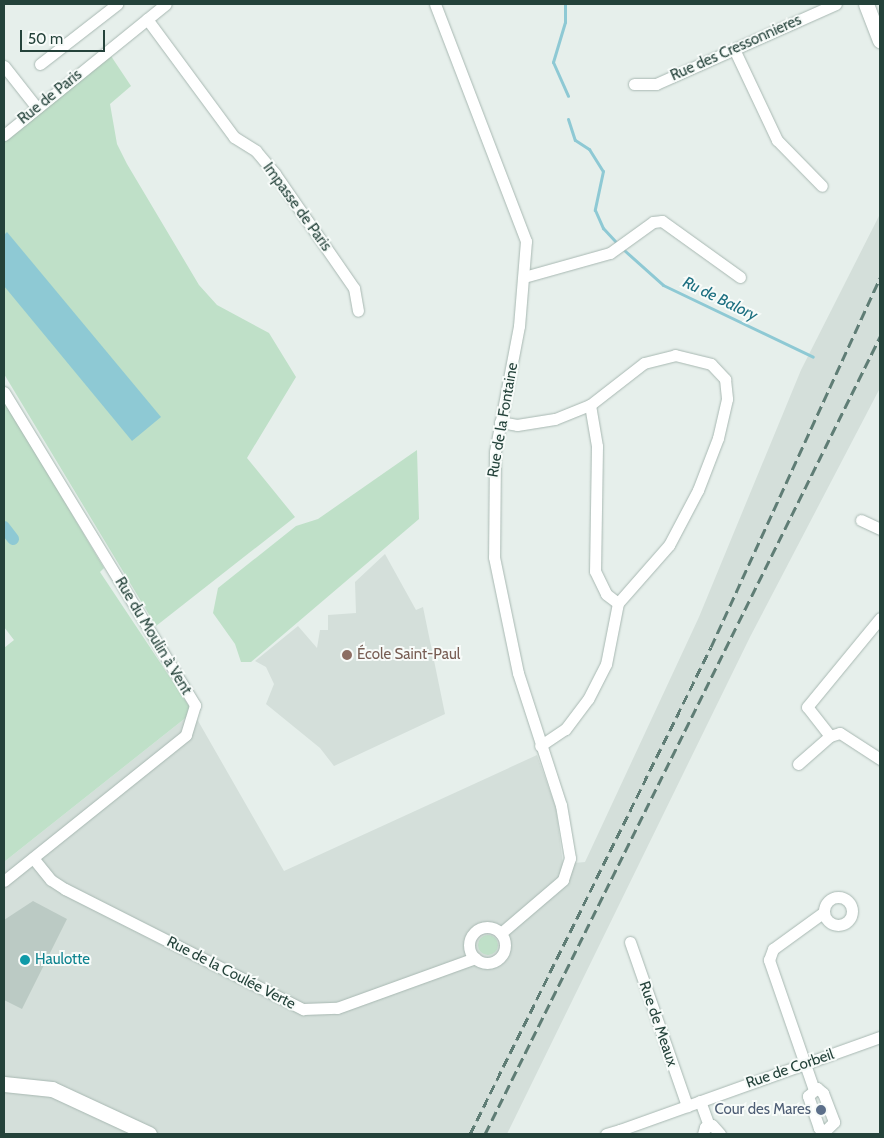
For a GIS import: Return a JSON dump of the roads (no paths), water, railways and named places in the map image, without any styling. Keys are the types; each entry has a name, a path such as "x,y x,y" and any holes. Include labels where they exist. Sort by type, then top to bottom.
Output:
{"street":[{"path":"40,64 117,4"},
{"name":"Rue de Paris","path":"4,135 166,4"},
{"name":"Rue de la Fontaine","path":"435,4 523,228 524,277 510,381 500,422 492,478 494,557 518,673 567,829 569,867 563,880 501,933"},
{"name":"Rue des Cressonnieres","path":"634,84 656,84 836,4"},
{"path":"866,4 880,40"},
{"name":"Impasse de Paris","path":"147,19 234,137 256,151 275,174 354,288 358,312"},
{"path":"734,48 777,140 822,186"},
{"path":"4,66 37,108"},
{"path":"524,277 610,253 653,222 662,221 740,277"},
{"path":"500,422 517,425 554,420 590,405 644,363 675,355 711,364 725,379 727,398 718,438 698,490 668,545 618,602 606,664 588,699 565,728 540,746"},
{"name":"Rue du Moulin à Vent","path":"4,392 195,705 186,735 4,880"},
{"path":"590,405 596,446 595,571 606,594 618,602"},
{"path":"862,520 880,529"},
{"path":"830,736 807,707 880,618"},
{"path":"798,764 830,736 840,733 852,737 880,760"},
{"name":"Rue de la Coulée Verte","path":"32,858 51,880 65,889 303,1009 337,1008 475,958 490,962 500,958 505,948 501,933"},
{"path":"814,1090 769,960 773,949 824,912"},
{"path":"475,958 469,944 474,933 490,927 501,933"},
{"name":"Rue de Meaux","path":"630,942 687,1106"},
{"name":"Rue de Corbeil","path":"606,1134 621,1132 700,1101 880,1038"},
{"path":"4,1084 52,1089 149,1134"},
{"path":"700,1101 706,1130 715,1126 720,1134"}],"water":[{"path":"7,232 161,417 132,441 4,286 4,235"}],"waterway":[{"name":"Ru de Balory","path":"565,4 565,22 553,62 568,96"},
{"name":"Ru de Balory","path":"568,119 575,140 589,149 603,171 595,210 603,228 615,241"},
{"name":"Ru de Balory","path":"624,250 663,285 813,357"},
{"path":"4,527 13,539"}],"railway":[{"path":"470,1134 711,647 880,278"},
{"path":"485,1134 880,337"}],"place":[{"name":"École Saint-Paul","path":"347,655"},
{"name":"Haulotte","path":"25,960"},
{"name":"Cour des Mares","path":"821,1110"}]}
